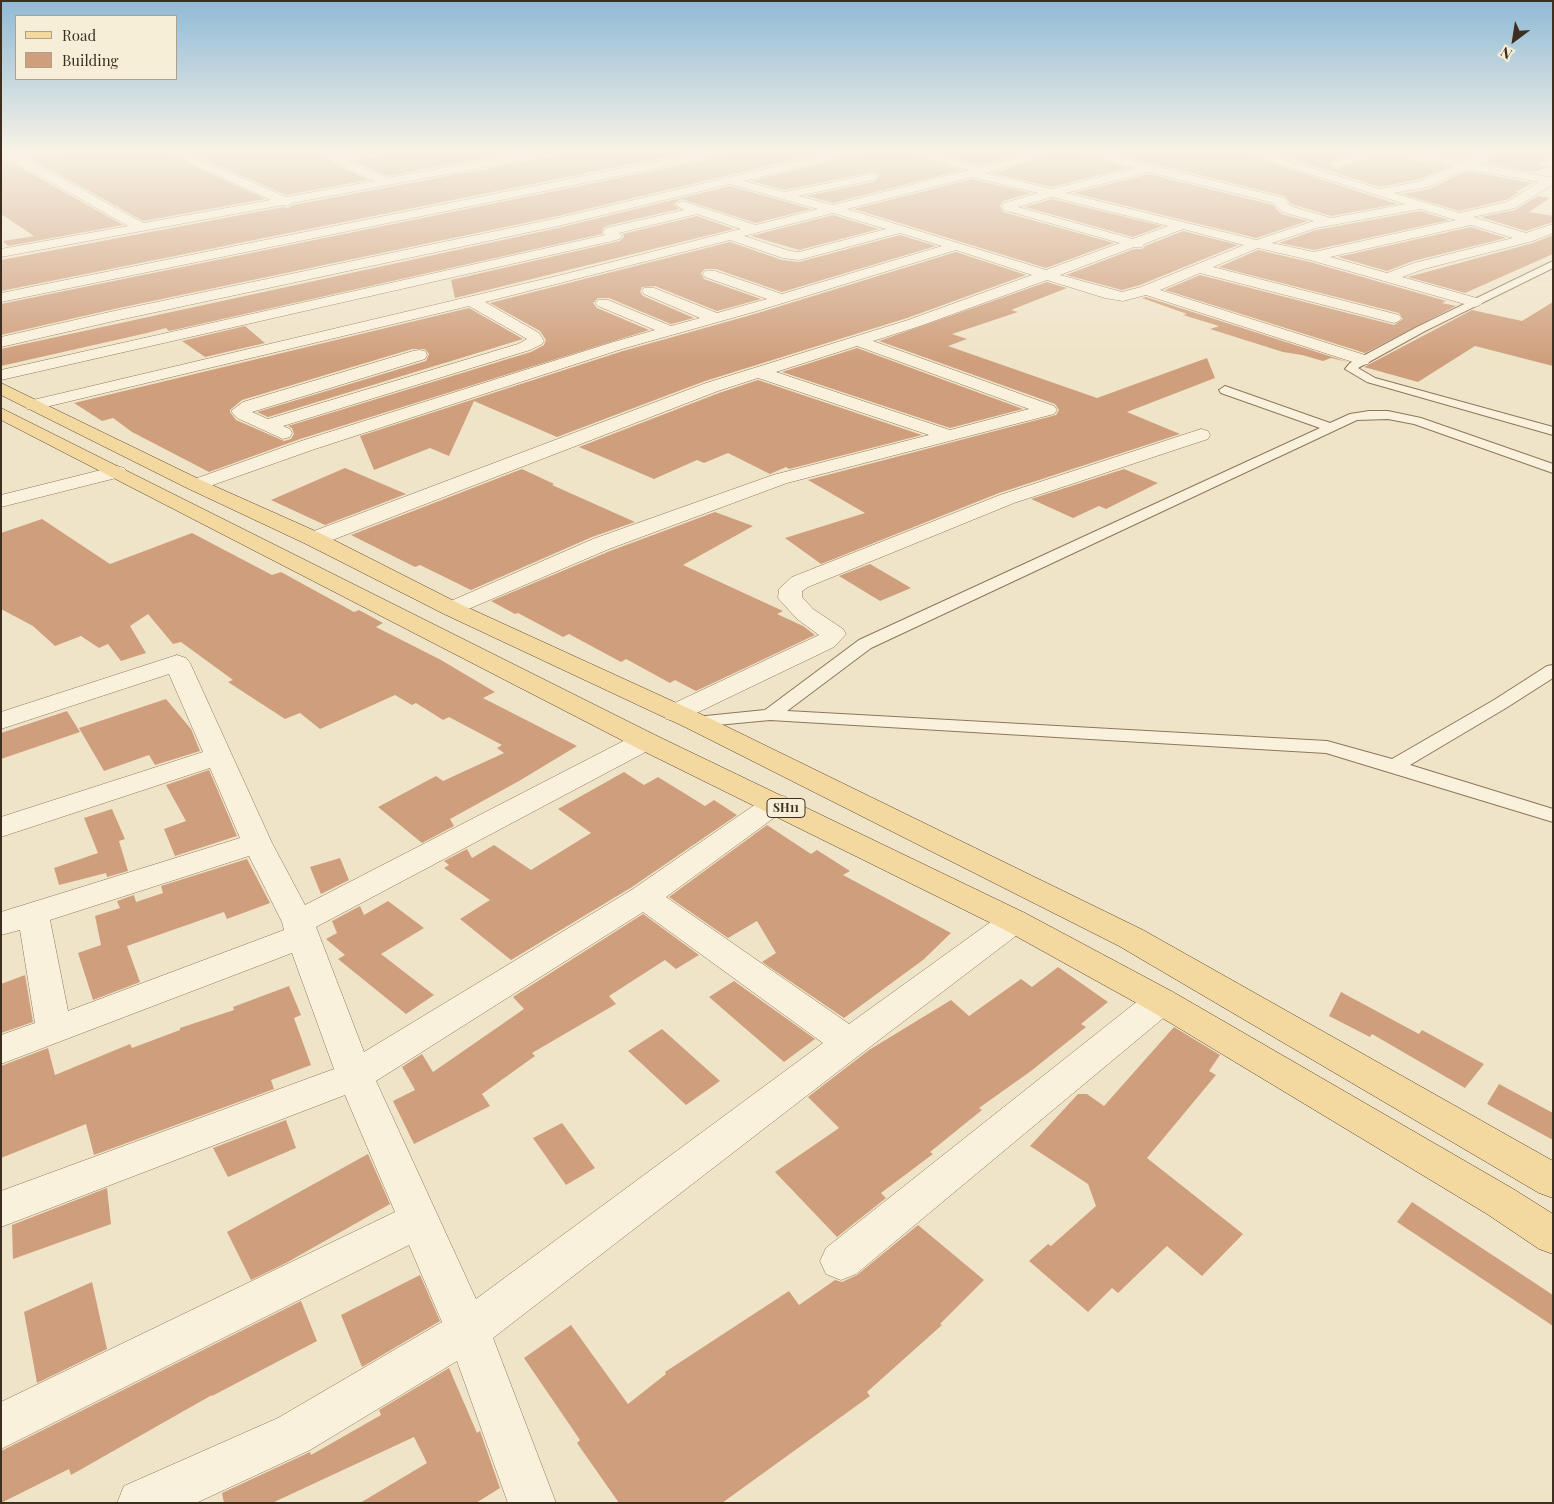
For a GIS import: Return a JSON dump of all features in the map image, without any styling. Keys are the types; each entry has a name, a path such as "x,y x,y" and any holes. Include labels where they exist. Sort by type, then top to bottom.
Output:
{"main road":[{"path":"1,388 196,485 314,539 452,609 686,717 1131,938 1553,1181"},
{"name":"SH11","path":"1,412 645,740 1014,921 1161,1001 1501,1202 1553,1236"}],"street":[{"path":"128,220 142,228"},
{"path":"1,253 186,220"},
{"path":"187,220 203,227"},
{"path":"335,220 355,228"},
{"path":"1,298 392,220"},
{"path":"1,342 114,316 568,220"},
{"path":"1,375 608,238 615,236 610,232 615,230 656,220"},
{"path":"729,220 758,230"},
{"path":"33,405 796,220"},
{"path":"871,220 1115,296 1129,296 1257,244 1300,229 1342,220"},
{"path":"1052,220 1137,244"},
{"path":"1164,220 1313,256 1475,302"},
{"path":"1326,220 1332,222"},
{"path":"1313,256 1460,220"},
{"path":"1469,220 1528,238"},
{"path":"314,539 712,387 914,323 1137,244 1183,225"},
{"path":"1386,278 1419,266 1528,238 1553,228"},
{"path":"731,236 788,255 799,256 901,229"},
{"path":"236,242 269,257"},
{"path":"196,485 308,445 616,346 782,299 956,246"},
{"path":"1355,247 1382,255"},
{"path":"1,313 298,251"},
{"path":"1401,261 1419,266"},
{"path":"286,264 368,292 414,314"},
{"path":"1198,268 1394,318"},
{"path":"710,274 782,299"},
{"path":"1146,290 1362,360"},
{"path":"649,291 715,318"},
{"path":"266,425 524,347 536,341 533,336 472,300"},
{"path":"603,303 670,331"},
{"path":"452,609 601,544 780,479 1048,410 857,341"},
{"path":"308,445 240,411 249,406 419,355"},
{"path":"758,372 946,435"},
{"path":"686,717 825,642 834,634 805,614 790,598 790,589 800,582 1007,499 1200,436"},
{"path":"1,501 117,472"},
{"path":"1,721 177,662 256,843 300,929 355,1076 468,1331 532,1503"},
{"path":"1,1050 300,929 645,740"},
{"path":"1,827 218,756"},
{"path":"1,1209 355,1076 644,898 776,803"},
{"path":"1,924 256,843"},
{"path":"644,898 849,1042"},
{"path":"33,914 54,1030"},
{"path":"141,1503 294,1434 468,1331 849,1042 1014,921"},
{"path":"841,1261 1161,1001"},
{"path":"1,1426 420,1220"}],"lane":[{"path":"1552,265 1354,364 1352,369 1371,380 1553,432"},
{"path":"1225,390 1332,428"},
{"path":"770,715 865,644 1354,418 1369,415 1388,415 1417,421 1553,469"},
{"path":"1394,766 1500,704 1553,670"},
{"path":"686,717 770,715 1327,747 1553,816"}],"building":[{"path":"10,220 114,220 123,225 8,246 3,241 34,236"},
{"path":"213,220 353,220 1,291 1,260"},
{"path":"412,220 538,220 114,309 1,335 1,304"},
{"path":"590,220 631,220 603,228 602,234 169,331 166,328 1,366 1,349"},
{"path":"680,220 709,220 734,229 455,298 451,280 620,241 624,237 623,234"},
{"path":"747,220 767,220 756,223"},
{"path":"813,220 850,220 879,229 799,250 751,236"},
{"path":"890,220 1032,220 1114,243 1046,268"},
{"path":"1072,220 1138,220 1162,226 1133,237"},
{"path":"1184,220 1308,221 1256,238"},
{"path":"1370,220 1448,220 1314,250 1279,243 1316,230"},
{"path":"1491,220 1553,220 1553,222 1526,231"},
{"path":"1471,227 1506,238 1413,261 1387,271 1338,257"},
{"path":"1183,231 1238,245 1140,285 1122,290 1066,275 1134,249 1142,249 1145,246"},
{"path":"900,235 936,246 782,292 716,269 705,269 701,273 704,279 761,299 717,311 655,286 642,287 640,292 643,296 694,318 671,324 609,298 598,298 593,303 597,308 649,330 300,439 209,472 132,432 113,418 102,421 74,403 469,308 523,339 268,417 257,412 426,361 429,354 425,349 412,349 242,400 230,410 236,420 284,441 291,439 294,434 292,428 288,426 531,352 544,345 546,340 540,331 490,303 730,242 782,260 799,262"},
{"path":"1553,235 1553,254 1465,293 1408,277 1533,243"},
{"path":"1258,250 1310,262 1446,301 1442,303 1456,306 1365,353 1165,290 1200,275 1394,325 1403,319 1399,313 1219,267"},
{"path":"956,252 1026,275 907,318 705,381 557,437 474,401 449,456 430,448 374,470 360,436 623,351 758,313"},
{"path":"1047,282 1067,288 1011,310 1018,312 952,334 967,339 948,346 1097,398 1207,358 1215,378 1127,412 1180,434 999,493 821,564 785,538 865,513 808,480 1056,415 1059,410 1055,404 879,341"},
{"path":"1146,297 1348,362 1331,358 1323,361 1283,352 1210,329 1219,326 1183,315 1187,314 1142,298"},
{"path":"1553,302 1553,366 1475,346 1418,382 1364,367 1472,310 1522,321"},
{"path":"245,326 265,343 205,357 182,341"},
{"path":"857,348 1023,409 950,428 782,372"},
{"path":"758,380 922,435 789,469 786,467 770,474 728,453 704,463 697,460 654,479 579,447 719,393"},
{"path":"345,468 406,494 325,525 271,500"},
{"path":"522,469 554,484 552,485 635,522 592,537 471,590 420,565 415,567 351,535"},
{"path":"1124,469 1158,483 1106,509 1099,506 1073,518 1031,499"},
{"path":"715,512 753,526 683,565 783,611 777,614 803,626 815,635 696,691 675,680 670,683 626,659 621,662 569,634 563,637 491,601 610,551"},
{"path":"42,519 110,564 192,533 272,575 281,572 354,612 359,610 383,623 376,627 441,660 495,692 483,698 577,746 450,819 454,826 422,843 378,807 436,776 443,781 504,753 497,748 502,745 449,717 443,720 416,703 412,705 395,695 320,729 300,713 285,719 228,682 233,680 181,642 173,644 148,614 130,626 146,653 121,661 108,644 99,648 81,636 55,646 33,626 1,609 1,533"},
{"path":"870,564 911,588 880,601 839,576"},
{"path":"166,699 191,729 200,751 155,765 149,755 104,771 79,728"},
{"path":"67,711 80,732 1,759 1,733"},
{"path":"209,770 237,836 175,856 164,829 186,821 166,785"},
{"path":"624,772 644,785 658,777 705,806 714,800 737,815 632,887 511,960 460,919 490,900 444,868 449,865 444,861 467,849 472,858 494,845 531,870 591,833 558,809"},
{"path":"112,809 125,839 119,841 128,871 107,877 106,873 59,885 54,868 98,853 84,818"},
{"path":"767,825 811,854 817,850 850,871 843,875 951,933 923,960 844,1018 762,962 776,953 757,921 728,938 669,897"},
{"path":"340,858 349,880 321,894 310,867"},
{"path":"247,859 270,903 227,919 224,912 127,946 140,982 93,1000 78,953 101,945 95,916 120,908 117,901 134,895 136,902 163,893 161,886"},
{"path":"388,901 424,928 381,954 434,995 406,1014 338,959 345,955 326,939 337,933 332,921 360,906 364,915"},
{"path":"643,914 699,955 676,969 665,960 609,996 616,1004 532,1053 535,1056 482,1094 490,1106 414,1144 393,1101 415,1090 402,1067 422,1054 433,1072 524,1009 513,997"},
{"path":"1058,967 1108,1002 1081,1024 1086,1027 1031,1071 979,1108 982,1110 930,1152 933,1154 881,1193 886,1198 837,1237 775,1172 839,1128 808,1097 869,1050 951,1000 969,1016 1021,979 1032,987"},
{"path":"25,975 33,1022 1,1033 1,984"},
{"path":"734,981 815,1039 784,1062 709,997"},
{"path":"289,986 301,1015 294,1018 311,1065 271,1080 274,1089 94,1155 86,1124 1,1158 1,1066 48,1048 55,1075 130,1044 132,1048 180,1030 180,1028 234,1010 233,1007"},
{"path":"1341,992 1419,1034 1422,1030 1484,1064 1465,1088 1372,1034 1370,1037 1329,1016"},
{"path":"1174,1027 1220,1055 1209,1071 1216,1075 1147,1158 1243,1234 1202,1276 1167,1246 1118,1293 1112,1288 1088,1312 1029,1261 1048,1244 1051,1246 1096,1206 1088,1184 1030,1146 1078,1094 1087,1094 1104,1106"},
{"path":"662,1029 720,1081 686,1105 628,1051"},
{"path":"1499,1084 1553,1113 1553,1140 1487,1104"},
{"path":"286,1120 296,1148 228,1177 213,1148"},
{"path":"562,1123 595,1168 566,1185 533,1138"},
{"path":"368,1154 390,1204 286,1263 251,1280 227,1232"},
{"path":"107,1188 111,1224 13,1259 12,1225"},
{"path":"1412,1202 1553,1295 1553,1326 1397,1222"},
{"path":"918,1225 984,1280 940,1324 942,1325 867,1392 870,1396 722,1503 619,1503 577,1443 580,1440 524,1358 571,1325 628,1404 666,1374 665,1372 789,1291 799,1305 835,1280 842,1282 857,1275"},
{"path":"420,1275 440,1321 362,1367 341,1315"},
{"path":"92,1282 107,1349 37,1383 24,1312"},
{"path":"301,1301 317,1341 212,1395 71,1475 69,1469 1,1503 1,1451"},
{"path":"449,1368 477,1433 480,1431 500,1488 476,1503 360,1503 427,1463 414,1437 272,1503 224,1503 222,1493 310,1452 311,1455 381,1415 379,1410"}]}
